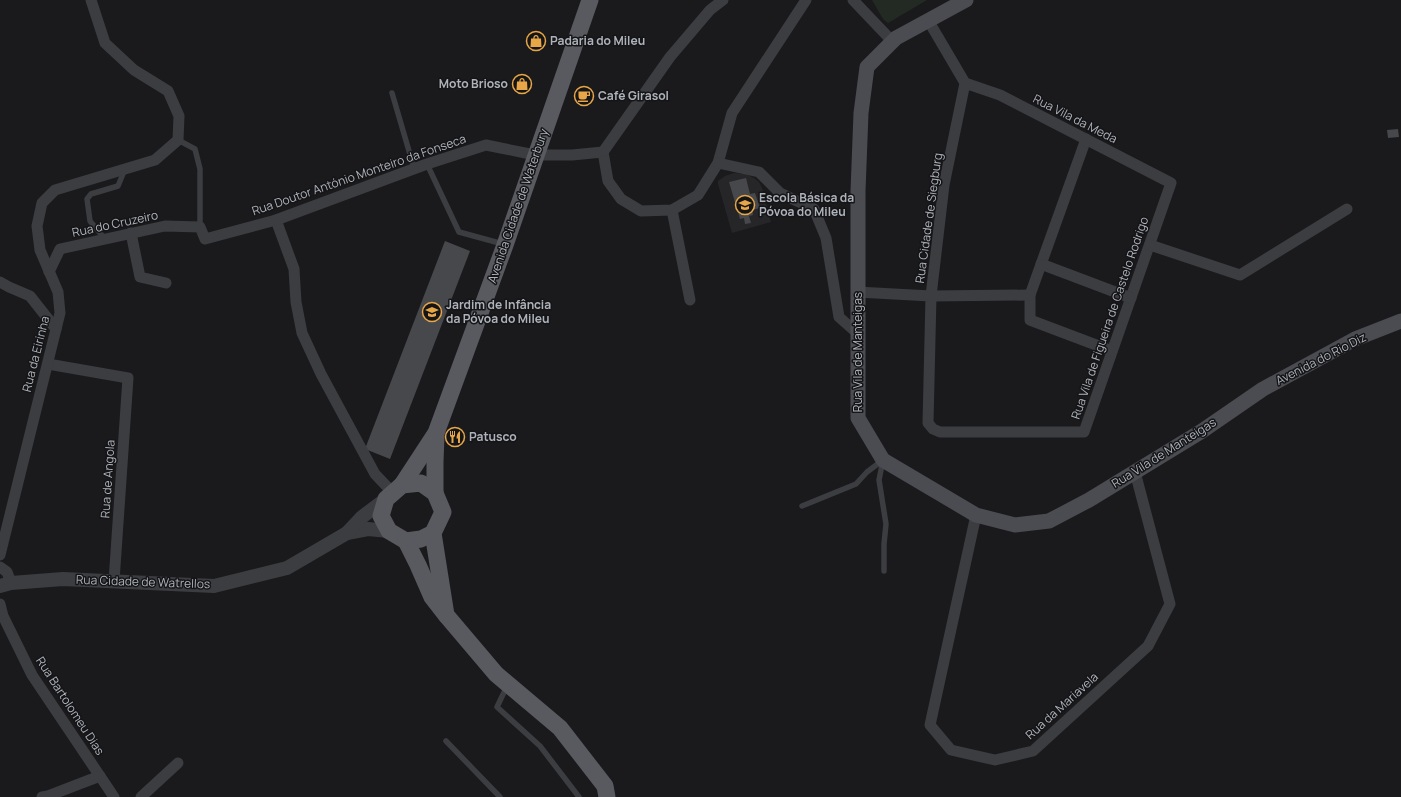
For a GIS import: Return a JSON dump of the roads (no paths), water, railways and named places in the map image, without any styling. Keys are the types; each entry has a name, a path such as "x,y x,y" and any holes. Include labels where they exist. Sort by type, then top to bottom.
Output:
{"main road":[{"name":"Avenida Cidade de Waterbury","path":"436,433 505,245 590,0"},
{"name":"Rua Vila de Manteigas","path":"966,0 896,38 867,67 861,113 858,191 858,418 883,460 976,515 1015,526 1048,521 1089,500 1202,431 1263,389"},
{"name":"Avenida do Rio Diz","path":"1263,389 1355,339 1401,321"},
{"path":"436,433 394,492 381,516 389,531 406,542 432,597 446,615 496,674 560,728 605,786 607,797"},
{"path":"436,433 435,493 443,512 433,533 446,615"},
{"path":"394,492 421,483 435,493"},
{"path":"406,542 421,539 433,533"}],"street":[{"path":"91,0 105,43 134,70 168,91 179,116 178,140"},
{"path":"723,0 710,10 670,57 603,152 608,181 621,199 641,211 672,210 698,195 718,163 732,113 806,0"},
{"path":"853,0 892,42"},
{"path":"928,20 965,82"},
{"name":"Rua Vila da Meda","path":"965,82 1000,95 1171,183"},
{"name":"Rua Cidade de Siegburg","path":"933,429 928,423 931,296 944,185 965,82"},
{"path":"1086,139 1030,295 1030,320 1112,351"},
{"name":"Rua da Eirinha","path":"0,555 60,314 58,292 40,250 37,226 42,203 56,190 155,160 178,140"},
{"name":"Rua Doutor António Monteiro da Fonseca","path":"200,227 205,239 276,220 414,168 486,145 536,155 572,155 603,152"},
{"path":"718,163 759,172 780,194 814,208 826,238 840,317 858,333"},
{"name":"Rua Vila de Figueira de Castelo Rodrigo","path":"933,429 940,432 1084,432 1171,183"},
{"path":"1150,245 1240,274 1347,209"},
{"path":"672,210 690,300"},
{"path":"276,220 294,269 296,302 302,334 321,374 376,474 394,492"},
{"name":"Rua do Cruzeiro","path":"49,272 60,249 165,226 200,227"},
{"path":"131,234 140,277 166,283"},
{"path":"1041,264 1131,298"},
{"path":"0,282 30,296 56,329"},
{"path":"857,292 931,296 1030,295"},
{"name":"Rua de Angola","path":"48,364 128,378 114,581"},
{"name":"Rua da Mariavela","path":"976,515 930,725 951,750 995,760 1033,751 1148,646 1170,604 1135,472"},
{"name":"Rua Cidade de Watrellos","path":"5,585 63,579 214,586 287,568 347,533 362,517 394,492"},
{"name":"Rua Cidade de Watrellos","path":"347,533 368,530 389,531"},
{"path":"0,567 7,572 5,585"},
{"name":"Rua Bartolomeu Dias","path":"0,604 3,616 32,675 114,797"},
{"path":"142,797 178,763"},
{"path":"42,797 100,776"}],"lane":[{"path":"392,93 414,168"},
{"path":"178,140 194,149 200,169 200,227"},
{"path":"427,164 459,232 505,245"},
{"path":"105,239 90,221 87,199 91,194 118,186 125,169"},
{"path":"802,506 856,484 867,472 883,460"},
{"path":"883,460 880,480 886,524 884,571"},
{"path":"508,684 497,707 540,746 579,797"},
{"path":"446,742 500,797"}],"place":[{"name":"Padaria do Mileu","path":"536,41"},
{"name":"Moto Brioso","path":"522,84"},
{"name":"Café Girasol","path":"584,96"},
{"name":"Escola Básica da Póvoa do Mileu","path":"745,205"},
{"name":"Jardim de Infância da Póvoa do Mileu","path":"432,312"},
{"name":"Patusco","path":"455,437"}]}
